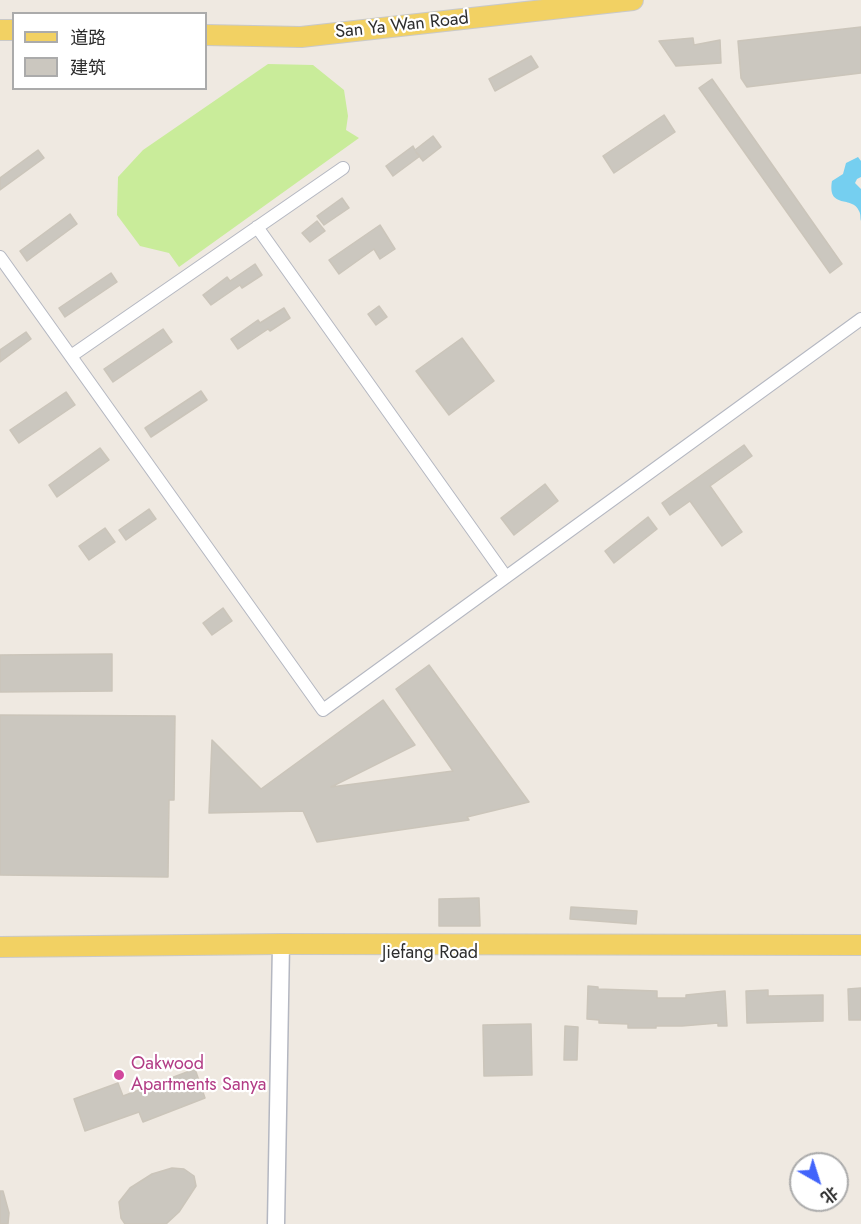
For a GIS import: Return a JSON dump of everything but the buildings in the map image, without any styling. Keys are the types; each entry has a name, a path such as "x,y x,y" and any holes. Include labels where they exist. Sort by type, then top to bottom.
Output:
{"main road":[{"name":"San Ya Wan Road","path":"207,23 296,25 547,0"},
{"name":"San Ya Wan Road","path":"207,35 301,37 633,0"},
{"path":"0,947 281,949 861,945"},
{"name":"Jiefang Road","path":"0,956 281,949 861,957"}],"street":[{"path":"71,356 343,168"},
{"path":"257,227 506,577"},
{"path":"0,257 323,710 861,319"},
{"path":"276,1224 281,949"}],"green space":[{"path":"268,64 313,65 344,90 348,116 346,130 359,138 179,267 169,253 140,246 117,215 118,177 143,150"}],"water":[{"path":"858,157 861,161 861,177 855,183 861,189 861,221 860,212 856,206 837,199 831,190 832,181 843,174 846,163"}],"place":[{"name":"Oakwood Apartments Sanya","path":"119,1075"}]}
